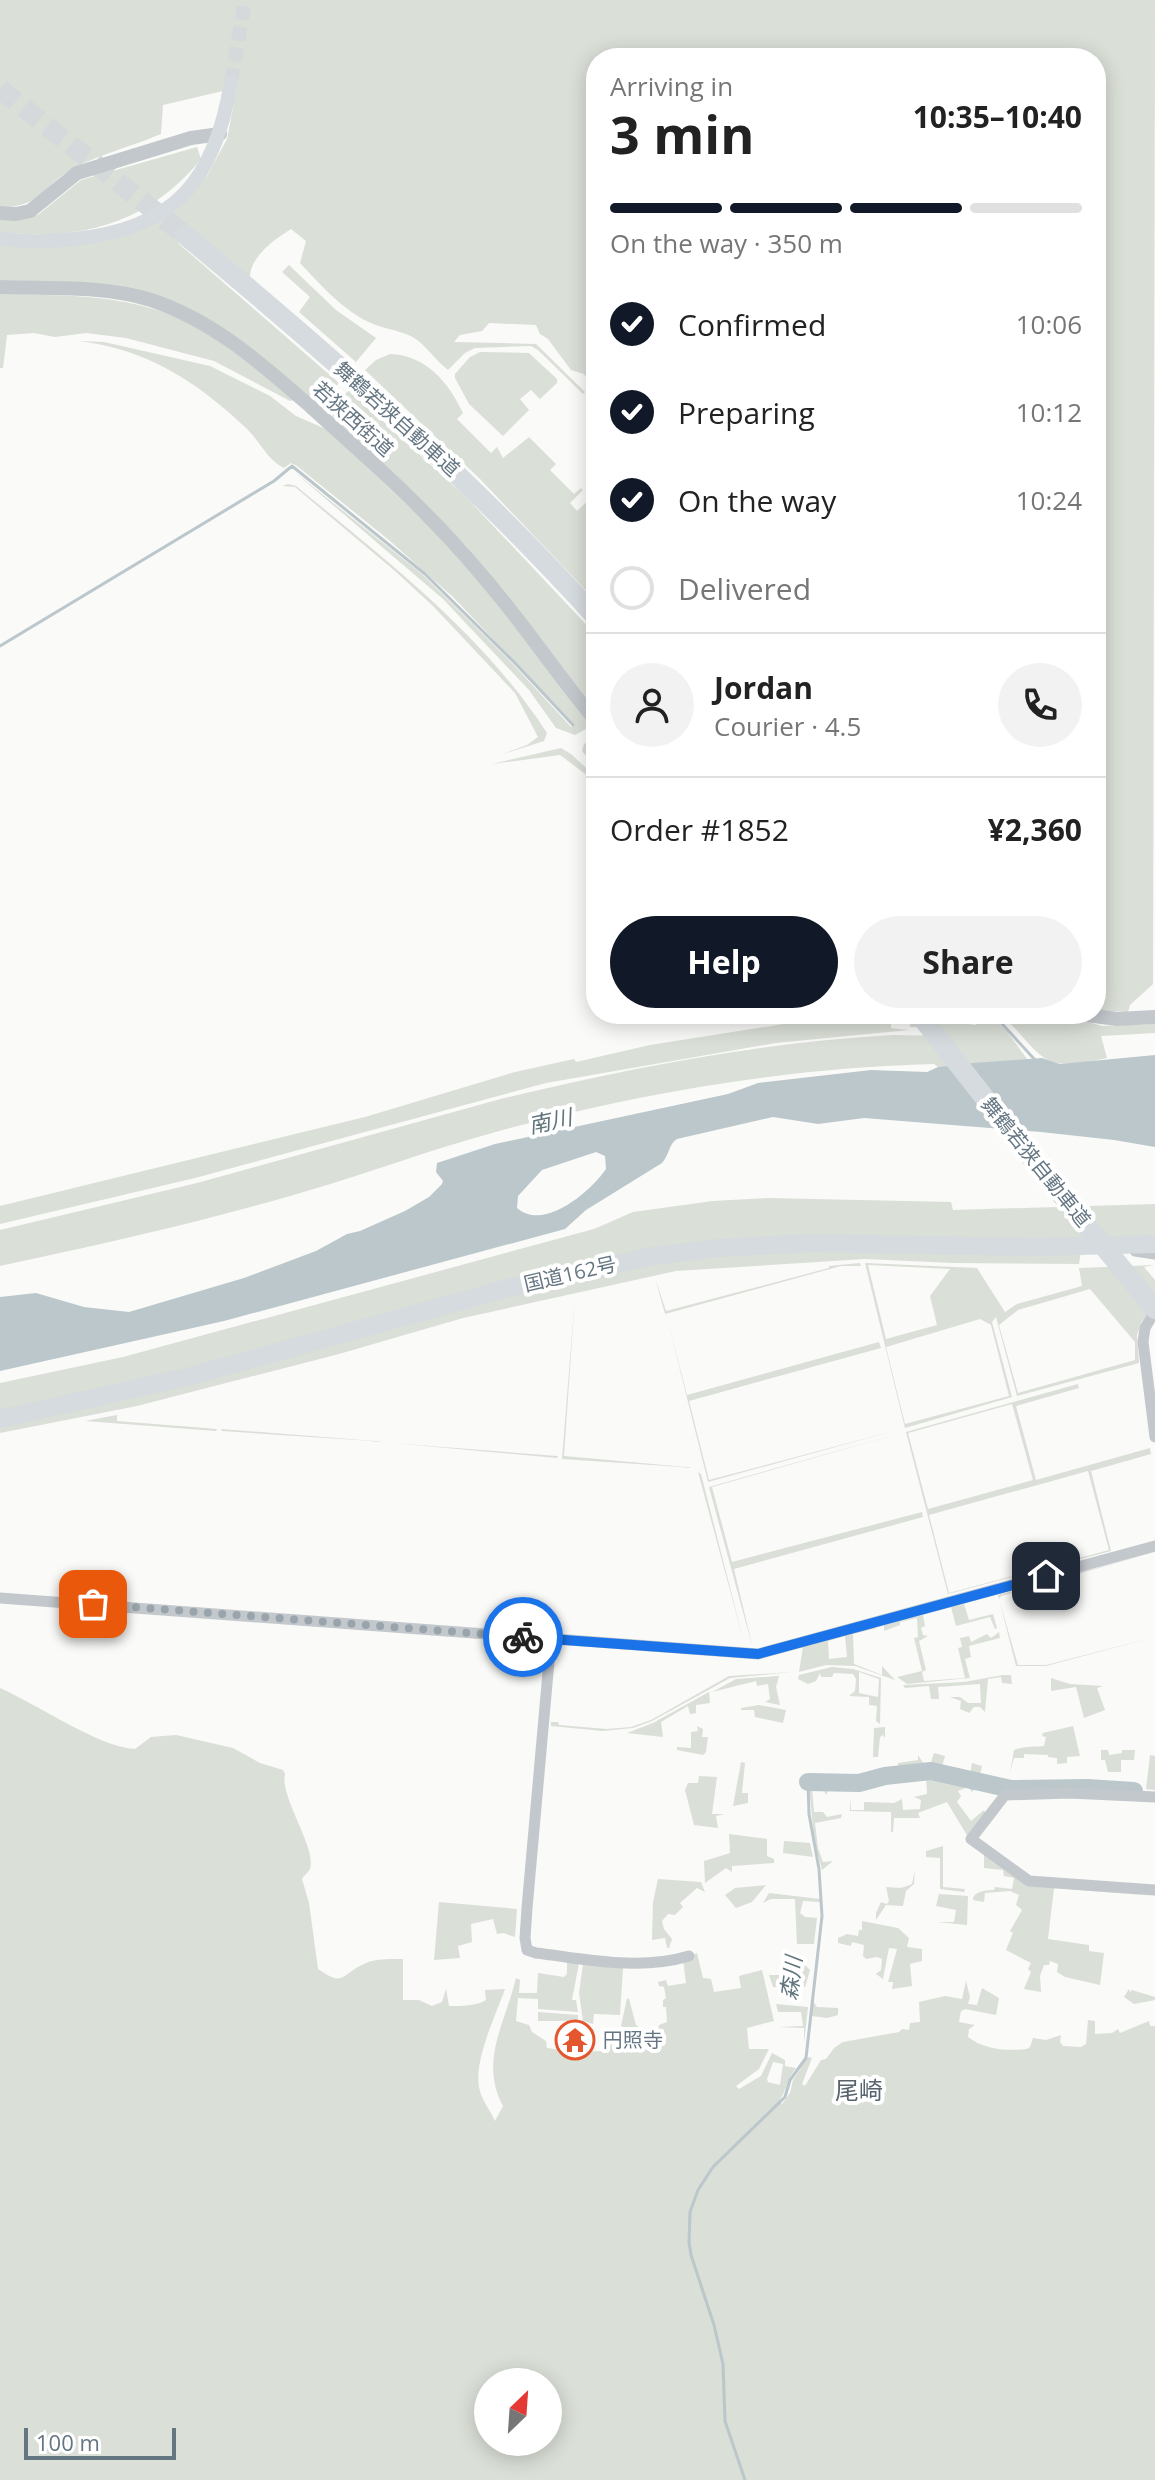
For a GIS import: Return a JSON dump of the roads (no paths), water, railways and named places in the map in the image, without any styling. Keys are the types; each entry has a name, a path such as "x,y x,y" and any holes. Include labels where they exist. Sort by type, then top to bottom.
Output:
{"highway":[{"name":"舞鶴若狭自動車道","path":"185,235 324,352 432,450 586,606"},
{"name":"舞鶴若狭自動車道","path":"927,1024 1155,1310"},
{"name":"国道162号","path":"0,1419 176,1380 512,1287 653,1256 718,1248 811,1243 967,1247 1155,1244"}],"main road":[{"path":"0,238 26,241 108,234 157,215 186,192 207,166 220,134 231,82"}],"street":[{"path":"0,213 30,211 77,173 191,138 220,134"},
{"name":"若狭西街道","path":"0,287 81,288 131,295 187,315 232,341 354,446 435,523 500,597 586,708"},
{"path":"1106,1018 1155,1017"},
{"path":"1116,1246 1155,1254"},
{"path":"1155,1310 1145,1328 1143,1342 1155,1437"},
{"path":"0,1598 758,1654 1155,1546"},
{"path":"551,1639 527,1908 527,1950 625,1964 689,1956"},
{"path":"1155,1797 1142,1793 1005,1795 971,1839 1029,1881 1155,1890"}],"waterway":[{"path":"0,646 274,481 292,466 425,574 573,725"},
{"path":"1002,1024 1036,1061"},
{"name":"森川","path":"808,1782 859,1783 885,1776 931,1771 1011,1789 1134,1791"},
{"name":"森川","path":"745,2480 725,2421 723,2364 691,2255 690,2212 698,2190 713,2167 785,2097 790,2080 806,2058 822,1916 808,1782"}],"tunnel":[{"path":"231,82 245,0"},
{"path":"0,89 185,235"}],"place":[{"name":"円照寺","path":"575,2040"}],"district":[{"name":"尾崎","path":"859,2091"}],"water label":[{"name":"南川","path":"550,1121"}]}
